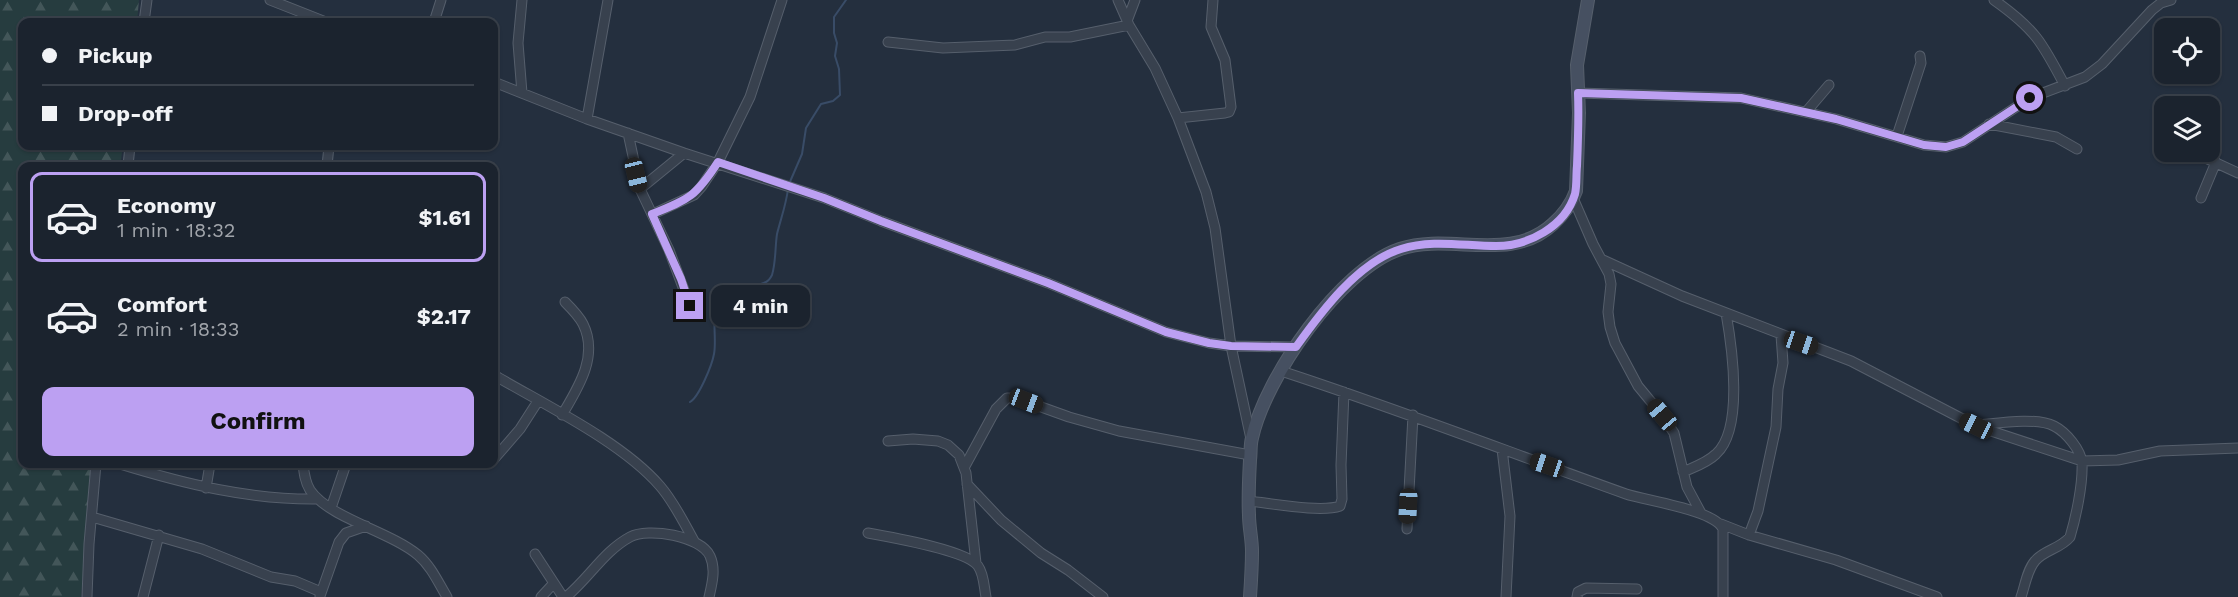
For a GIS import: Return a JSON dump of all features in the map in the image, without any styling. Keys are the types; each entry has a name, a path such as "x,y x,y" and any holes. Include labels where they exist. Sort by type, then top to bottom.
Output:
{"street":[{"path":"145,18 147,0"},
{"path":"270,0 316,18"},
{"path":"435,18 441,0"},
{"path":"522,0 518,43 522,93"},
{"path":"587,119 608,0"},
{"path":"652,214 694,195 718,162 750,97 782,0"},
{"path":"1118,0 1128,23 1155,68 1178,118 1196,162 1215,228 1231,346 1251,439 1248,501 1252,550 1250,597"},
{"path":"1128,23 1135,0"},
{"path":"1178,118 1225,114 1231,107 1225,60 1211,27 1214,0"},
{"path":"1251,439 1281,371 1320,314 1347,285 1387,255 1427,242 1497,246 1520,244 1548,229 1563,215 1576,191 1577,66 1588,0"},
{"path":"1994,0 2020,18 2033,31 2043,44 2065,86"},
{"path":"1578,93 1741,98 1806,112 1924,145 1946,147 1963,142 2030,98 2085,77 2102,63 2159,2 2171,0"},
{"path":"888,42 943,48 1016,45 1045,37 1070,37 1128,23"},
{"path":"1897,136 1921,63 1920,56"},
{"path":"498,84 587,119 824,198 1048,283 1166,332 1231,346 1296,347"},
{"path":"1806,112 1829,85"},
{"path":"1989,124 2056,136 2077,149"},
{"path":"628,133 640,189 681,279 690,306"},
{"path":"640,189 684,153"},
{"path":"2201,198 2216,162 2238,173"},
{"path":"1573,198 1609,274 1611,284 1608,312 1615,343 1638,386 1674,433 1687,487 1701,513"},
{"path":"1601,259 1726,314 1851,361 1976,426 2082,461 2118,460 2160,451 2238,448"},
{"path":"562,415 581,383 586,369 587,353 587,336 582,322 565,302"},
{"path":"1683,472 1717,454 1724,442 1732,415 1734,380 1726,314"},
{"path":"1749,535 1758,511 1776,427 1778,389 1783,363 1781,335"},
{"path":"1281,371 1413,415 1629,495 1701,513 1749,535 1836,560 1937,597"},
{"path":"498,377 603,440 646,472 670,499 694,541 709,554 713,577 709,597"},
{"path":"1248,501 1333,508 1340,506 1344,392"},
{"path":"965,466 996,410 1007,398 1016,398 1119,432 1250,455"},
{"path":"498,454 520,429 538,401"},
{"path":"1407,529 1413,415"},
{"path":"1976,426 2013,422 2054,426 2075,446 2082,461 2070,537 2063,545 2035,561 2021,597"},
{"path":"888,441 913,439 938,441 948,445 959,455 965,466 976,563 982,572 986,597"},
{"path":"1502,449 1510,516 1506,597"},
{"path":"87,597 96,468"},
{"path":"134,468 206,488 285,500 318,499"},
{"path":"206,488 209,468"},
{"path":"304,468 310,489 318,499 331,508 382,532 417,554 429,567 447,597"},
{"path":"331,508 345,468"},
{"path":"967,484 1001,520 1025,540 1103,597"},
{"path":"92,517 202,549 271,577 295,581 321,594 339,542 346,533 366,526"},
{"path":"1721,524 1723,529 1723,597"},
{"path":"868,533 937,547 976,563"},
{"path":"535,554 565,597 579,586 618,544 636,534 662,534 694,541"},
{"path":"143,597 159,535"},
{"path":"541,597 554,583"},
{"path":"1577,597 1578,592 1586,588 1637,589"}],"green space":[{"path":"0,0 139,0 137,18 18,18 18,150 122,150 121,162 18,162 18,468 93,468 81,597 0,597"}],"waterway":[{"path":"789,184 802,154 806,128 821,104 833,101 840,95 839,69 835,56 837,43 834,33 834,17 846,0"},
{"path":"690,402 701,388 713,359 715,316 718,304 728,293 740,288 760,285 772,275 777,234 788,189"}],"route":[{"path":"690,306 681,279 652,214 694,195 718,162 824,198 1048,283 1166,332 1231,346 1296,347 1320,314 1347,285 1387,255 1427,242 1497,246 1520,244 1532,240 1548,229 1563,215 1576,191 1578,93 1741,98 1836,119 1924,145 1946,147 1963,142 2030,98"}]}
